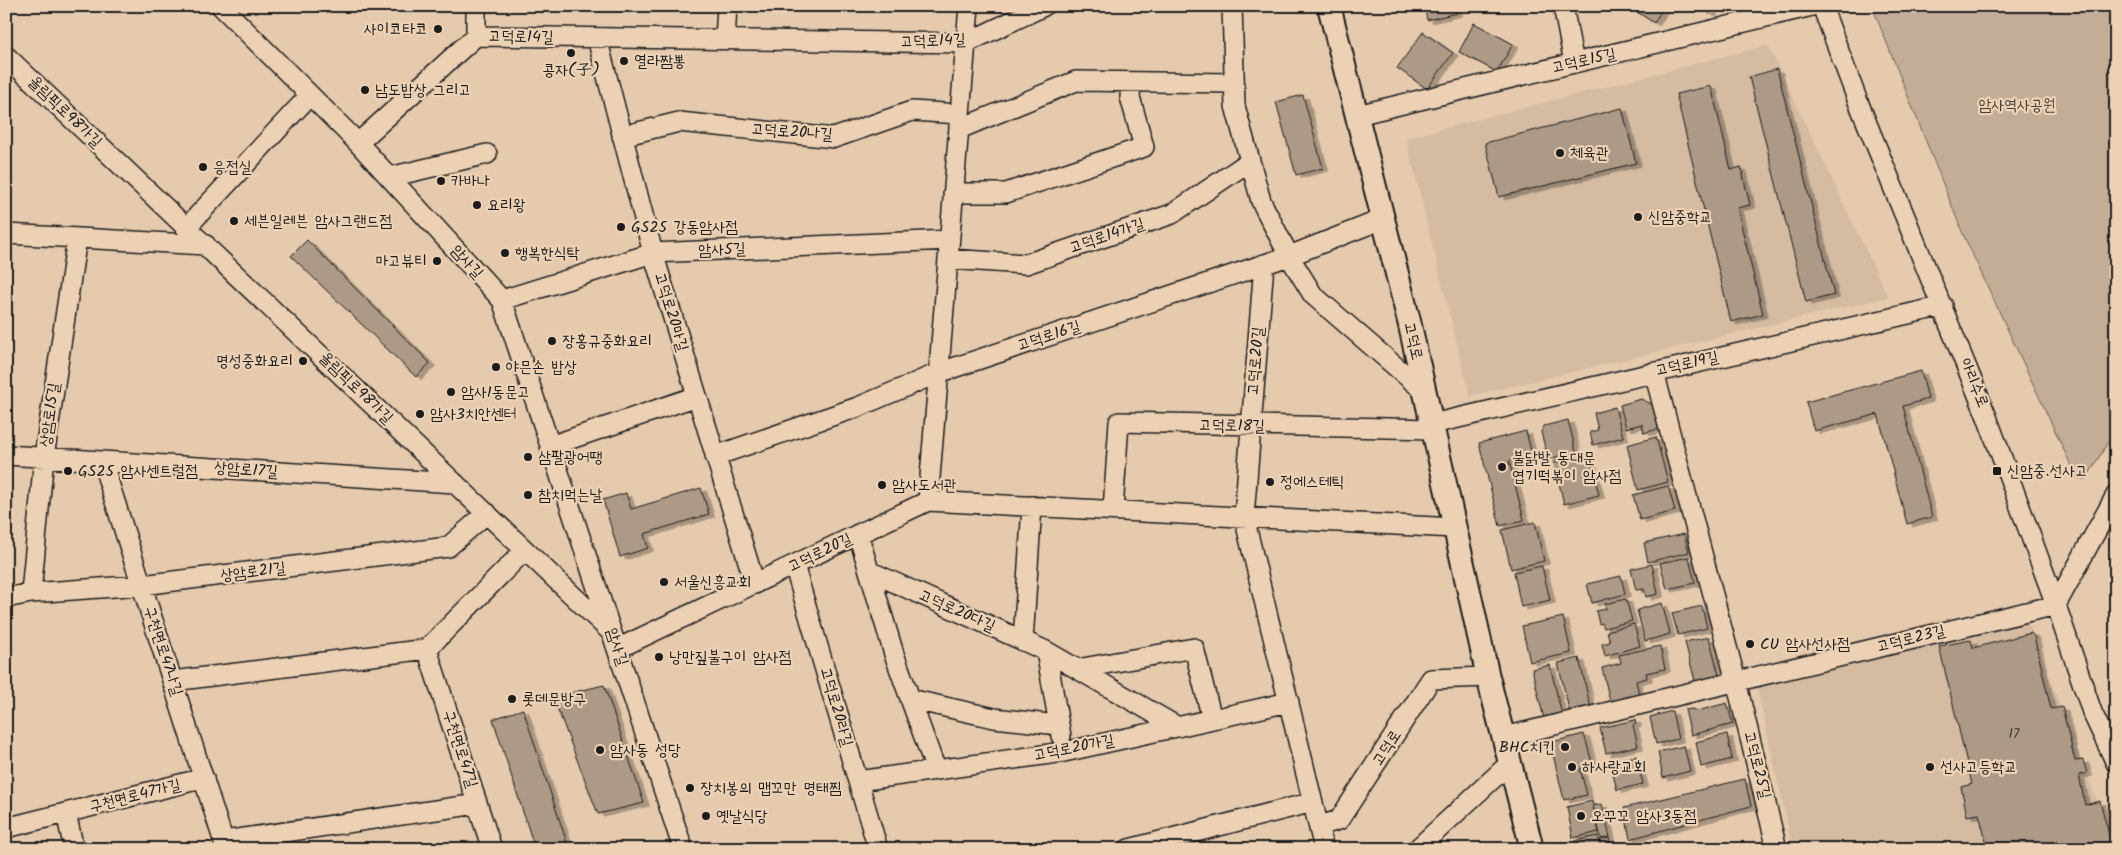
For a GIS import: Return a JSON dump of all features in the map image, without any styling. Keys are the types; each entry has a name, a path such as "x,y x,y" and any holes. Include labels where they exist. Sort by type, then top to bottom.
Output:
{"main road":[{"name":"고덕로","path":"1329,6 1425,392 1488,677 1532,849"}],"street":[{"name":"암사길","path":"221,6 358,143 502,300 683,849"},
{"path":"476,6 476,36"},
{"path":"725,40 726,6"},
{"path":"928,501 969,6"},
{"name":"고덕로14길","path":"358,143 476,36 966,43 1044,6"},
{"path":"1232,6 1235,106 1261,201 1289,256 1313,295 1425,392"},
{"path":"1563,6 1574,63"},
{"name":"고덕로15길","path":"1357,115 1812,6"},
{"name":"아리수로","path":"1822,6 1857,99 1987,417 2056,604 2092,712 2116,762"},
{"name":"고덕로20마길","path":"597,38 653,253 755,584"},
{"name":"올림픽로98가길","path":"7,58 487,513 614,641"},
{"path":"959,121 1076,81 1233,83"},
{"path":"954,193 1006,194 1144,148 1130,97 1131,82"},
{"path":"186,227 310,95"},
{"name":"고덕로20나길","path":"622,136 679,122 834,138 912,111 959,121"},
{"path":"390,177 487,154"},
{"name":"고덕로14가길","path":"948,259 1026,264 1172,214 1250,161"},
{"name":"고덕로16길","path":"716,456 858,407 938,373 1289,256 1383,219"},
{"path":"6,234 206,245"},
{"name":"상암로15길","path":"31,593 44,457 77,238"},
{"name":"암사5길","path":"502,300 653,253 950,240"},
{"name":"고덕로20길","path":"1244,517 1264,264"},
{"name":"고덕로19길","path":"1432,426 1654,372 1943,306"},
{"path":"1654,372 1736,681"},
{"path":"550,446 697,396"},
{"name":"고덕로18길","path":"1113,510 1119,422 1251,426 1432,426"},
{"name":"상암로17길","path":"6,455 455,483"},
{"name":"구천면로47나길","path":"102,461 225,845 478,804"},
{"path":"2056,604 2116,495"},
{"name":"고덕로20길","path":"614,641 755,584 928,501 1455,528"},
{"path":"1023,641 1032,506"},
{"name":"상암로21길","path":"6,598 31,593 142,585 448,547 487,513"},
{"path":"1244,517 1324,849"},
{"path":"858,534 910,699 936,770"},
{"path":"173,681 427,649 525,550"},
{"name":"고덕로20라길","path":"794,565 878,849"},
{"name":"고덕로20다길","path":"869,571 1046,651 1178,727"},
{"name":"고덕로23길","path":"1504,737 2056,604"},
{"path":"1077,669 1194,648 1212,719"},
{"name":"구천면로47길","path":"427,649 492,849"},
{"path":"1046,651 1064,752"},
{"name":"고덕로","path":"1318,826 1339,820 1432,679 1488,677"},
{"name":"고덕로25길","path":"1736,681 1777,849"},
{"path":"910,699 994,718 1059,725"},
{"name":"고덕로20가길","path":"858,781 1064,752 1289,702"},
{"path":"1417,849 1510,762"},
{"name":"구천면로47가길","path":"6,828 204,778"},
{"path":"1129,849 1313,802"},
{"path":"66,813 74,849"}],"shaded area":[{"name":"신암중학교","path":"1768,45 1888,297 1470,396 1406,138"},
{"name":"선사고등학교","path":"2028,622 2116,849 1793,849 1757,688"}],"green space":[{"name":"암사역사공원","path":"1872,6 2116,6 2116,429 2086,479 2077,478 1963,234"}],"building":[{"path":"1424,6 1456,6 1457,13 1427,20"},
{"path":"1628,6 1664,6 1654,23"},
{"path":"1697,6 1715,6 1710,14"},
{"path":"1474,23 1513,44 1497,72 1459,52"},
{"path":"1423,32 1453,53 1427,89 1397,68"},
{"path":"1777,69 1834,295 1806,302 1749,77"},
{"path":"1711,86 1731,170 1741,167 1750,205 1737,208 1763,314 1731,322 1676,94"},
{"path":"1303,95 1323,168 1296,175 1276,102"},
{"name":"체육관","path":"1622,108 1636,163 1499,197 1485,143"},
{"path":"307,240 430,363 416,377 291,256"},
{"path":"1921,371 1928,399 1903,406 1932,517 1907,524 1878,414 1814,431 1806,402"},
{"path":"1641,399 1656,406 1661,428 1644,433 1642,424 1626,428 1620,405"},
{"path":"1615,407 1623,437 1593,445 1590,432 1598,430 1594,413"},
{"path":"1568,420 1576,452 1548,459 1541,432 1544,426"},
{"path":"1526,431 1532,455 1509,461 1524,520 1500,526 1479,443"},
{"path":"1656,437 1668,482 1638,490 1627,445"},
{"path":"1589,454 1599,495 1564,504 1554,463"},
{"path":"1668,486 1675,511 1640,520 1633,495"},
{"path":"701,488 709,514 644,534 648,548 620,557 603,500 626,493 631,509"},
{"path":"1535,522 1544,561 1511,569 1502,530"},
{"path":"1684,534 1689,552 1648,562 1644,543"},
{"path":"1689,557 1695,583 1667,589 1660,563"},
{"path":"1652,564 1658,594 1646,597 1644,589 1636,590 1631,569"},
{"path":"1542,566 1550,600 1521,607 1514,572"},
{"path":"1621,576 1625,594 1592,603 1587,584"},
{"path":"1626,599 1632,621 1604,628 1602,623 1599,624 1596,611 1606,609 1605,604"},
{"path":"1662,603 1670,634 1645,641 1637,610"},
{"path":"1702,606 1707,628 1678,635 1672,613"},
{"path":"1563,617 1571,653 1530,662 1522,626"},
{"path":"1634,624 1640,646 1605,656 1602,644 1610,642 1607,631"},
{"name":"선사고등학교","path":"2031,633 2034,636 2051,709 2062,707 2075,761 2083,760 2087,773 2079,775 2085,805 2100,801 2113,849 1988,849 1979,814 1967,816 1961,787 1972,784 1939,646 1971,640 1973,648"},
{"path":"1709,637 1720,679 1696,685 1685,642"},
{"path":"1660,646 1665,669 1646,673 1647,678 1636,681 1640,698 1611,705 1602,668 1621,663 1619,655"},
{"path":"1579,658 1591,709 1570,714 1558,663"},
{"path":"1550,665 1562,715 1544,719 1532,669"},
{"name":"암사동 성당","path":"604,685 644,803 598,814 553,697"},
{"path":"1727,703 1733,724 1691,735 1685,710 1692,709 1697,711"},
{"path":"523,709 569,849 535,849 493,719"},
{"path":"1672,711 1678,739 1656,744 1650,717"},
{"path":"1635,720 1636,724 1633,725 1638,746 1606,753 1600,728"},
{"name":"하사랑교회","path":"1584,734 1593,766 1580,769 1587,795 1564,800 1551,746 1556,741"},
{"path":"1727,734 1732,759 1701,767 1696,742"},
{"path":"1684,746 1690,771 1663,778 1658,752"},
{"path":"1636,756 1643,784 1617,790 1610,762"},
{"path":"1745,779 1751,806 1630,839 1624,808"},
{"path":"1592,801 1599,832 1573,838 1567,807"},
{"path":"1602,804 1610,837 1601,839 1593,806"},
{"path":"1598,836 1601,849 1576,849 1574,841"},
{"path":"1609,838 1612,849 1602,849 1600,840"}],"place":[{"name":"사이코타코","path":"438,29"},
{"name":"콩자(子)","path":"571,53"},
{"name":"열라짬뽕","path":"624,61"},
{"name":"남도밥상 그리고","path":"365,90"},
{"name":"체육관","path":"1560,153"},
{"name":"응접실","path":"203,167"},
{"name":"카바나","path":"441,181"},
{"name":"요리왕","path":"477,205"},
{"name":"신암중학교","path":"1638,217"},
{"name":"세븐일레븐 암사그랜드점","path":"234,221"},
{"name":"GS25 강동암사점","path":"621,227"},
{"name":"행복한식탁","path":"505,253"},
{"name":"마고뷰티","path":"437,261"},
{"name":"장홍규중화요리","path":"552,341"},
{"name":"명성중화요리","path":"303,361"},
{"name":"야믄손 밥상","path":"496,367"},
{"name":"암사1동문고","path":"451,392"},
{"name":"암사3치안센터","path":"420,414"},
{"name":"삼팔광어땡","path":"528,457"},
{"name":"불닭발 동대문 엽기떡볶이 암사점","path":"1502,467"},
{"name":"GS25 암사센트럴점","path":"68,471"},
{"name":"신암중.선사고","path":"1997,471"},
{"name":"정에스테틱","path":"1270,482"},
{"name":"암사도서관","path":"882,485"},
{"name":"참치먹는날","path":"528,495"},
{"name":"서울신흥교회","path":"664,582"},
{"name":"CU 암사선사점","path":"1750,644"},
{"name":"낭만짚불구이 암사점","path":"659,657"},
{"name":"롯데문방구","path":"512,699"},
{"name":"BHC치킨","path":"1565,747"},
{"name":"암사동 성당","path":"600,750"},
{"name":"하사랑교회","path":"1572,767"},
{"name":"선사고등학교","path":"1930,767"},
{"name":"장치봉의 맵꼬만 명태찜","path":"690,788"},
{"name":"옛날식당","path":"706,816"},
{"name":"오꾸꼬 암사3동점","path":"1581,816"}]}
